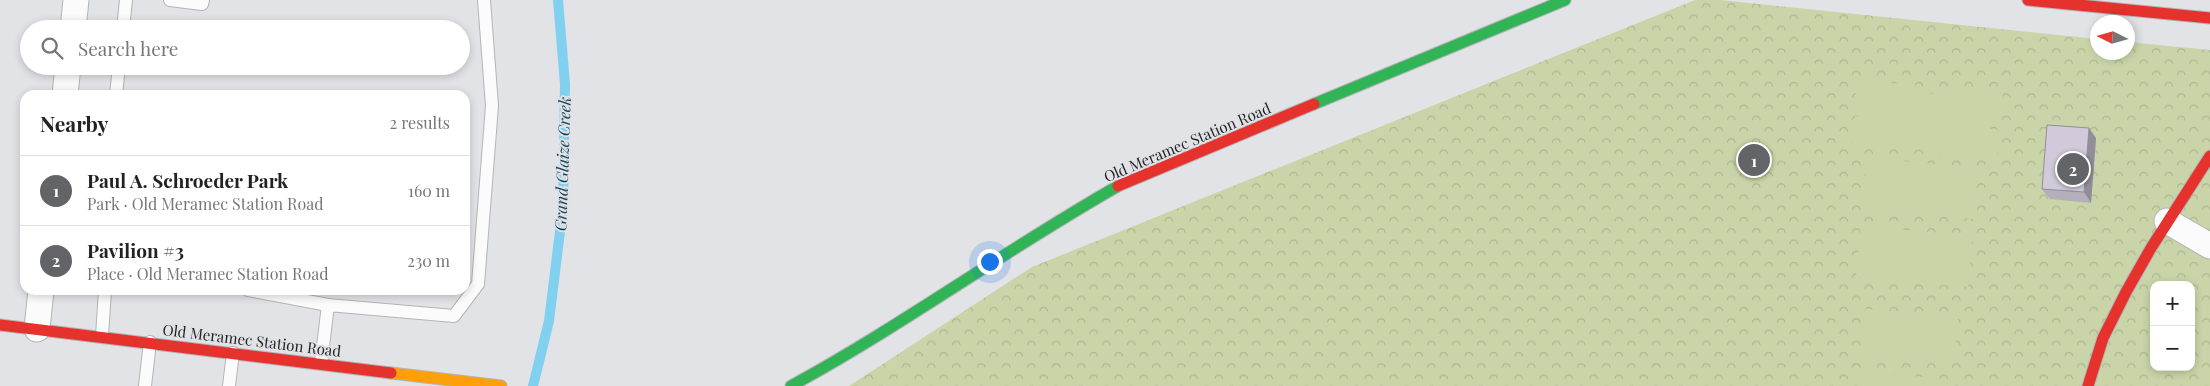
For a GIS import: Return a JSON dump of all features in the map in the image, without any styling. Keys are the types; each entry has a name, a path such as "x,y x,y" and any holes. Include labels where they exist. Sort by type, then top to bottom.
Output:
{"street":[{"path":"74,20 76,0"},
{"name":"Old Meramec Station Road","path":"805,383 1067,214 1118,185 1565,0"},
{"path":"2028,0 2210,18"},
{"path":"66,90 67,75"},
{"path":"2088,386 2102,340 2134,275 2167,221 2208,163 2210,156"},
{"path":"2167,221 2210,246"},
{"path":"37,329 41,295"},
{"name":"Old Meramec Station Road","path":"0,325 321,363 357,372 495,385"}],"lane":[{"path":"124,20 126,0"},
{"path":"170,0 202,4 202,0"},
{"path":"470,295 478,284 492,106 484,0"},
{"path":"117,90 118,75"},
{"path":"102,336 105,295"},
{"path":"275,295 328,305 454,316 470,295"},
{"path":"321,363 328,305"},
{"path":"145,386 150,342"},
{"path":"228,386 233,352"}],"green space":[{"path":"1695,0 1720,0 2090,38 2090,60 2135,60 2135,43 2210,50 2210,386 849,386 1032,267"},
{"path":"1857,80 1924,86 1924,93 1934,94 1935,88 2003,94 2000,122 1983,121 1983,128 2000,130 1997,158 1930,153 1930,146 1920,145 1919,150 1852,145 1855,116 1870,117 1871,111 1854,109"},
{"path":"1867,158 1979,168 1974,219 1862,210"},
{"path":"1861,226 1973,236 1968,287 1856,277"},
{"path":"1865,309 1958,317 1953,364 1861,356"},
{"path":"1860,371 1952,380 1951,386 1858,386"}],"building":[{"path":"2047,125 2089,128 2084,192 2042,189"}],"waterway":[{"name":"Grand Glaize Creek","path":"533,386 549,321 563,207 565,84 558,0"}],"traffic: fast":[{"path":"1314,104 1565,0"},
{"path":"791,386 874,338 1036,235 1118,186"}],"traffic: slow":[{"path":"391,373 501,386"}],"traffic: jam":[{"path":"2028,0 2210,18"},
{"path":"1118,186 1314,104"},
{"path":"2088,386 2103,338 2126,292 2151,248 2210,156"},
{"path":"0,325 391,373"}],"place":[{"name":"Paul A. Schroeder Park","path":"1754,160"},
{"name":"Pavilion #3","path":"2073,169"}]}
